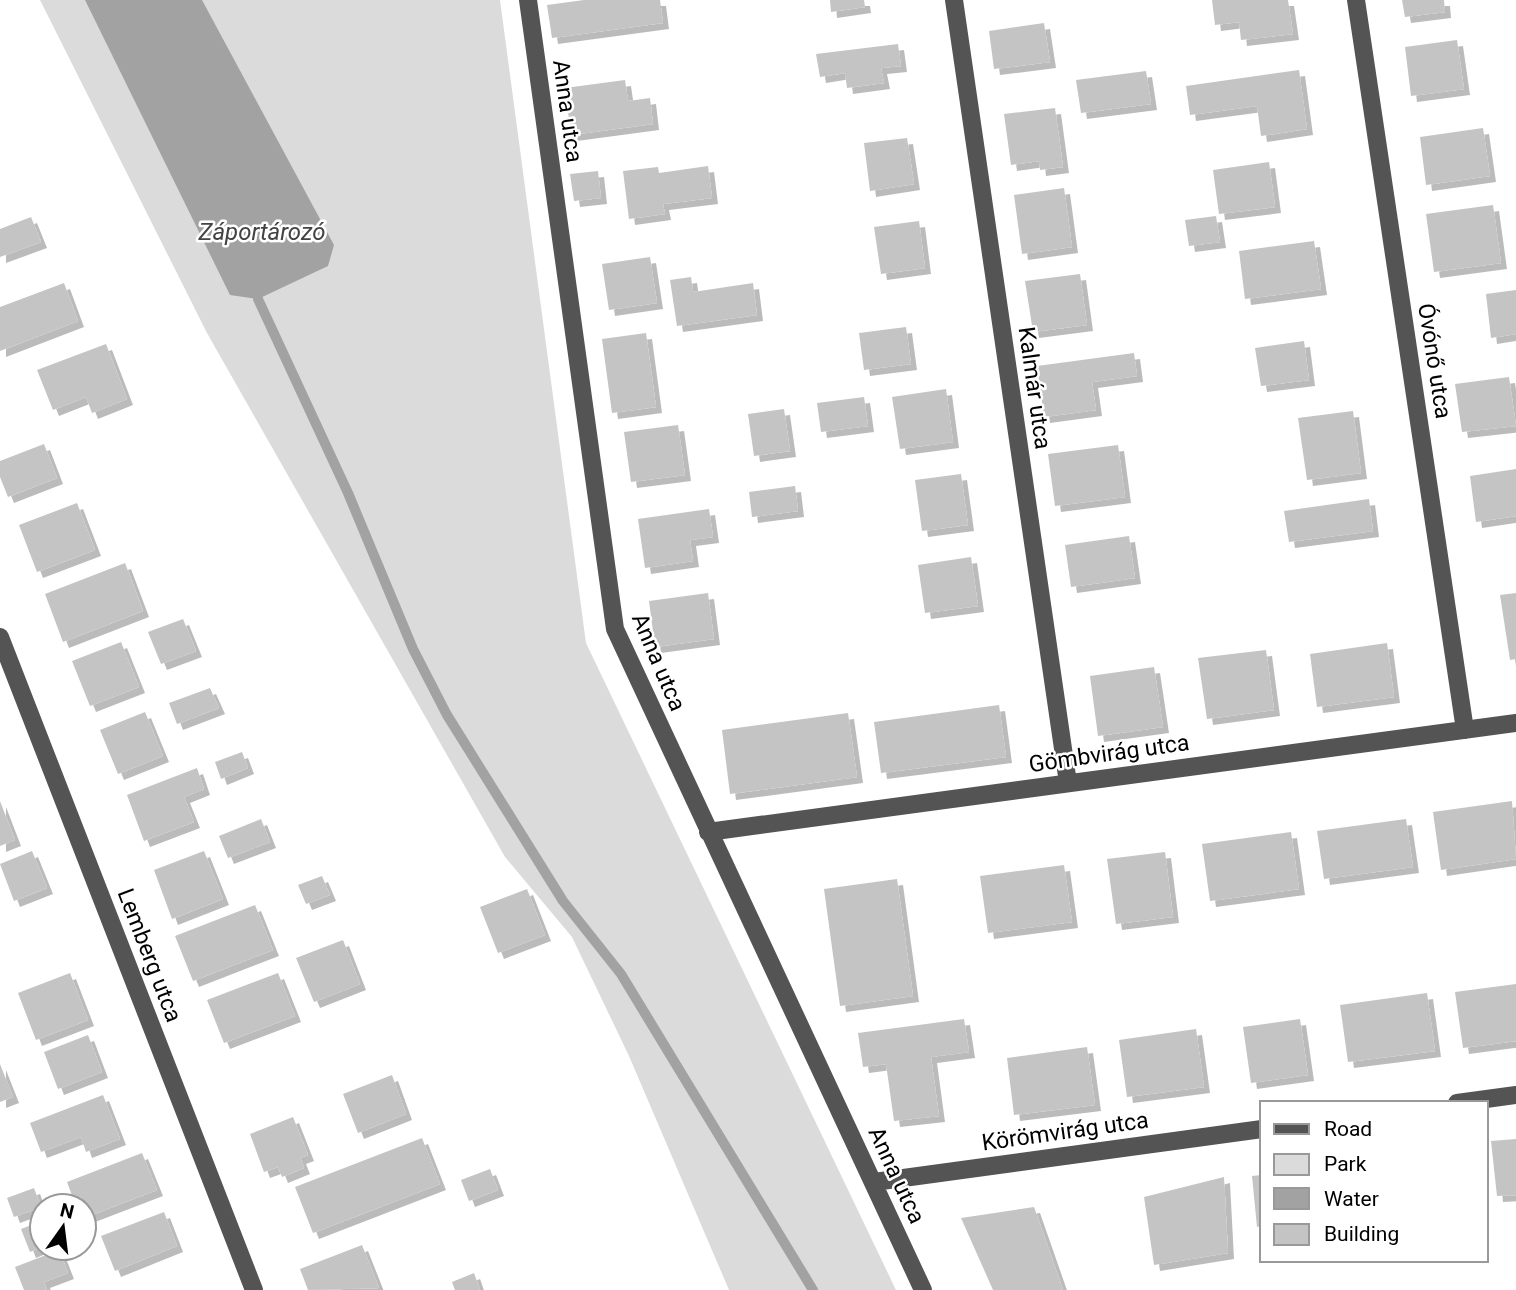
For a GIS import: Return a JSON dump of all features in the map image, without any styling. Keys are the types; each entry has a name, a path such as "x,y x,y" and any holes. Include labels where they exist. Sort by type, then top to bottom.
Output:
{"street":[{"name":"Anna utca","path":"528,0 615,629 923,1290"},
{"name":"Kalmár utca","path":"954,0 1068,783"},
{"name":"Óvónő utca","path":"1356,0 1465,730"},
{"name":"Lemberg utca","path":"0,637 254,1290"},
{"name":"Gömbvirág utca","path":"708,832 1516,723"},
{"path":"1472,1101 1516,1095"},
{"name":"Körömvirág utca","path":"874,1182 1260,1129"}],"green space":[{"path":"40,0 500,0 586,643 896,1290 729,1290 629,1056 572,937 505,857 207,333"}],"water":[{"name":"Záportározó","path":"85,0 202,0 334,245 328,266 258,299 230,295"}],"building":[{"path":"584,0 660,0 663,23 552,38 547,5"},
{"path":"830,0 864,0 865,7 831,12"},
{"path":"1212,0 1288,0 1293,34 1241,40 1239,22 1215,25"},
{"path":"1402,0 1444,0 1445,12 1405,17"},
{"path":"1044,23 1050,62 994,69 989,31"},
{"path":"1457,40 1464,89 1411,96 1405,47"},
{"path":"898,44 901,66 881,68 884,83 847,88 845,73 820,77 816,54"},
{"path":"1299,70 1307,129 1261,136 1257,106 1190,115 1186,86"},
{"path":"1146,71 1151,104 1081,113 1076,80"},
{"path":"625,80 628,101 650,98 653,124 571,135 565,88"},
{"path":"1055,108 1063,167 1040,170 1039,161 1011,165 1004,114"},
{"path":"1483,128 1490,176 1426,185 1420,137"},
{"path":"907,138 914,184 870,191 864,143"},
{"path":"1269,162 1275,207 1219,214 1213,170"},
{"path":"708,166 712,198 663,204 665,214 629,219 623,171 658,167 659,173"},
{"path":"598,171 601,198 574,201 570,174"},
{"path":"1064,188 1072,247 1022,254 1014,195"},
{"path":"1493,205 1501,263 1434,272 1426,214"},
{"path":"1216,216 1220,242 1189,246 1185,220"},
{"path":"31,217 41,242 0,257 0,229"},
{"path":"919,221 925,268 881,274 874,227"},
{"path":"1314,241 1321,289 1245,299 1239,251"},
{"path":"650,257 657,303 609,310 602,264"},
{"path":"1080,274 1087,325 1033,332 1025,281"},
{"path":"691,277 693,292 753,283 757,315 677,326 670,280"},
{"path":"64,283 78,321 0,351 0,307"},
{"path":"1516,290 1516,334 1491,338 1486,294"},
{"path":"906,327 911,364 864,370 859,333"},
{"path":"646,333 656,407 612,413 602,339"},
{"path":"1304,341 1309,380 1261,386 1255,348"},
{"path":"106,344 127,399 92,413 86,397 53,410 37,370"},
{"path":"1134,353 1137,376 1092,382 1096,410 1044,417 1037,366"},
{"path":"1509,377 1516,426 1462,432 1455,384"},
{"path":"946,389 953,442 900,449 892,397"},
{"path":"864,397 868,426 821,432 817,403"},
{"path":"784,409 790,451 754,456 748,414"},
{"path":"1353,411 1361,473 1307,480 1298,418"},
{"path":"678,425 685,475 631,482 624,432"},
{"path":"44,444 57,478 8,497 0,477 0,461"},
{"path":"1118,445 1125,497 1055,506 1048,454"},
{"path":"1516,469 1516,516 1476,522 1470,476"},
{"path":"961,474 968,525 922,531 915,480"},
{"path":"795,486 798,511 752,517 749,492"},
{"path":"1369,499 1373,531 1289,542 1284,511"},
{"path":"77,503 95,550 37,572 19,525"},
{"path":"709,509 713,537 690,540 693,561 645,568 638,519"},
{"path":"1129,536 1135,578 1071,587 1065,545"},
{"path":"971,557 978,606 925,613 918,565"},
{"path":"125,563 143,611 63,642 45,594"},
{"path":"708,593 714,639 655,647 649,601"},
{"path":"1516,593 1516,659 1510,660 1500,595"},
{"path":"183,619 196,651 161,664 148,632"},
{"path":"121,642 139,687 90,706 72,661"},
{"path":"1387,643 1394,697 1317,707 1310,654"},
{"path":"1266,650 1274,710 1207,719 1198,658"},
{"path":"1154,667 1163,727 1098,736 1090,676"},
{"path":"210,688 219,708 177,724 169,703"},
{"path":"999,705 1006,757 881,773 874,722"},
{"path":"145,712 163,756 118,774 100,730"},
{"path":"848,713 857,777 730,794 722,730"},
{"path":"242,752 248,768 221,779 215,762"},
{"path":"197,768 204,789 184,797 194,822 144,841 127,795"},
{"path":"0,801 15,840 0,846"},
{"path":"1512,801 1516,859 1441,870 1433,812"},
{"path":"261,819 270,842 228,858 219,836"},
{"path":"1406,819 1413,867 1324,879 1317,831"},
{"path":"1291,832 1299,889 1210,901 1202,844"},
{"path":"32,851 47,888 14,901 0,864"},
{"path":"204,851 223,899 172,919 154,870"},
{"path":"1165,852 1173,917 1116,924 1107,859"},
{"path":"1064,865 1072,922 988,933 980,876"},
{"path":"322,876 330,895 306,904 298,885"},
{"path":"897,879 913,996 840,1006 824,889"},
{"path":"527,889 545,935 498,953 480,907"},
{"path":"255,905 273,950 193,981 175,936"},
{"path":"343,940 360,984 314,1002 296,958"},
{"path":"70,973 88,1020 36,1040 18,993"},
{"path":"278,973 295,1016 224,1043 207,1000"},
{"path":"1516,984 1516,1041 1463,1048 1455,992"},
{"path":"1427,993 1435,1051 1348,1062 1340,1005"},
{"path":"964,1019 969,1052 931,1057 939,1116 894,1121 886,1064 863,1067 858,1033"},
{"path":"1300,1019 1308,1075 1251,1083 1243,1027"},
{"path":"1196,1029 1204,1087 1127,1097 1119,1040"},
{"path":"88,1035 102,1072 58,1089 44,1052"},
{"path":"1087,1047 1095,1105 1014,1115 1007,1058"},
{"path":"0,1064 13,1097 0,1102"},
{"path":"392,1075 406,1114 358,1133 343,1094"},
{"path":"103,1095 120,1139 86,1152 81,1137 41,1152 30,1123"},
{"path":"293,1117 308,1155 300,1158 304,1168 282,1177 278,1167 264,1172 250,1134"},
{"path":"422,1138 440,1184 313,1233 295,1187"},
{"path":"1516,1139 1516,1195 1497,1196 1491,1141"},
{"path":"142,1153 157,1190 98,1213 98,1192 71,1192 67,1182"},
{"path":"490,1169 498,1190 469,1201 461,1180"},
{"path":"1260,1175 1260,1226 1257,1227 1252,1176"},
{"path":"1224,1177 1228,1253 1154,1265 1144,1197"},
{"path":"34,1188 35,1192 28,1192 28,1212 14,1217 7,1198"},
{"path":"1034,1207 1063,1290 993,1290 961,1218"},
{"path":"164,1212 177,1246 115,1271 101,1236"},
{"path":"28,1226 28,1247 21,1229"},
{"path":"362,1245 379,1288 308,1290 300,1269"},
{"path":"28,1262 64,1262 68,1273 44,1282 47,1290 24,1290 15,1267"},
{"path":"474,1273 480,1290 455,1290 452,1282"}],"waterway":[{"path":"258,299 348,493 413,649 447,715 563,901 621,974 813,1290"}]}
